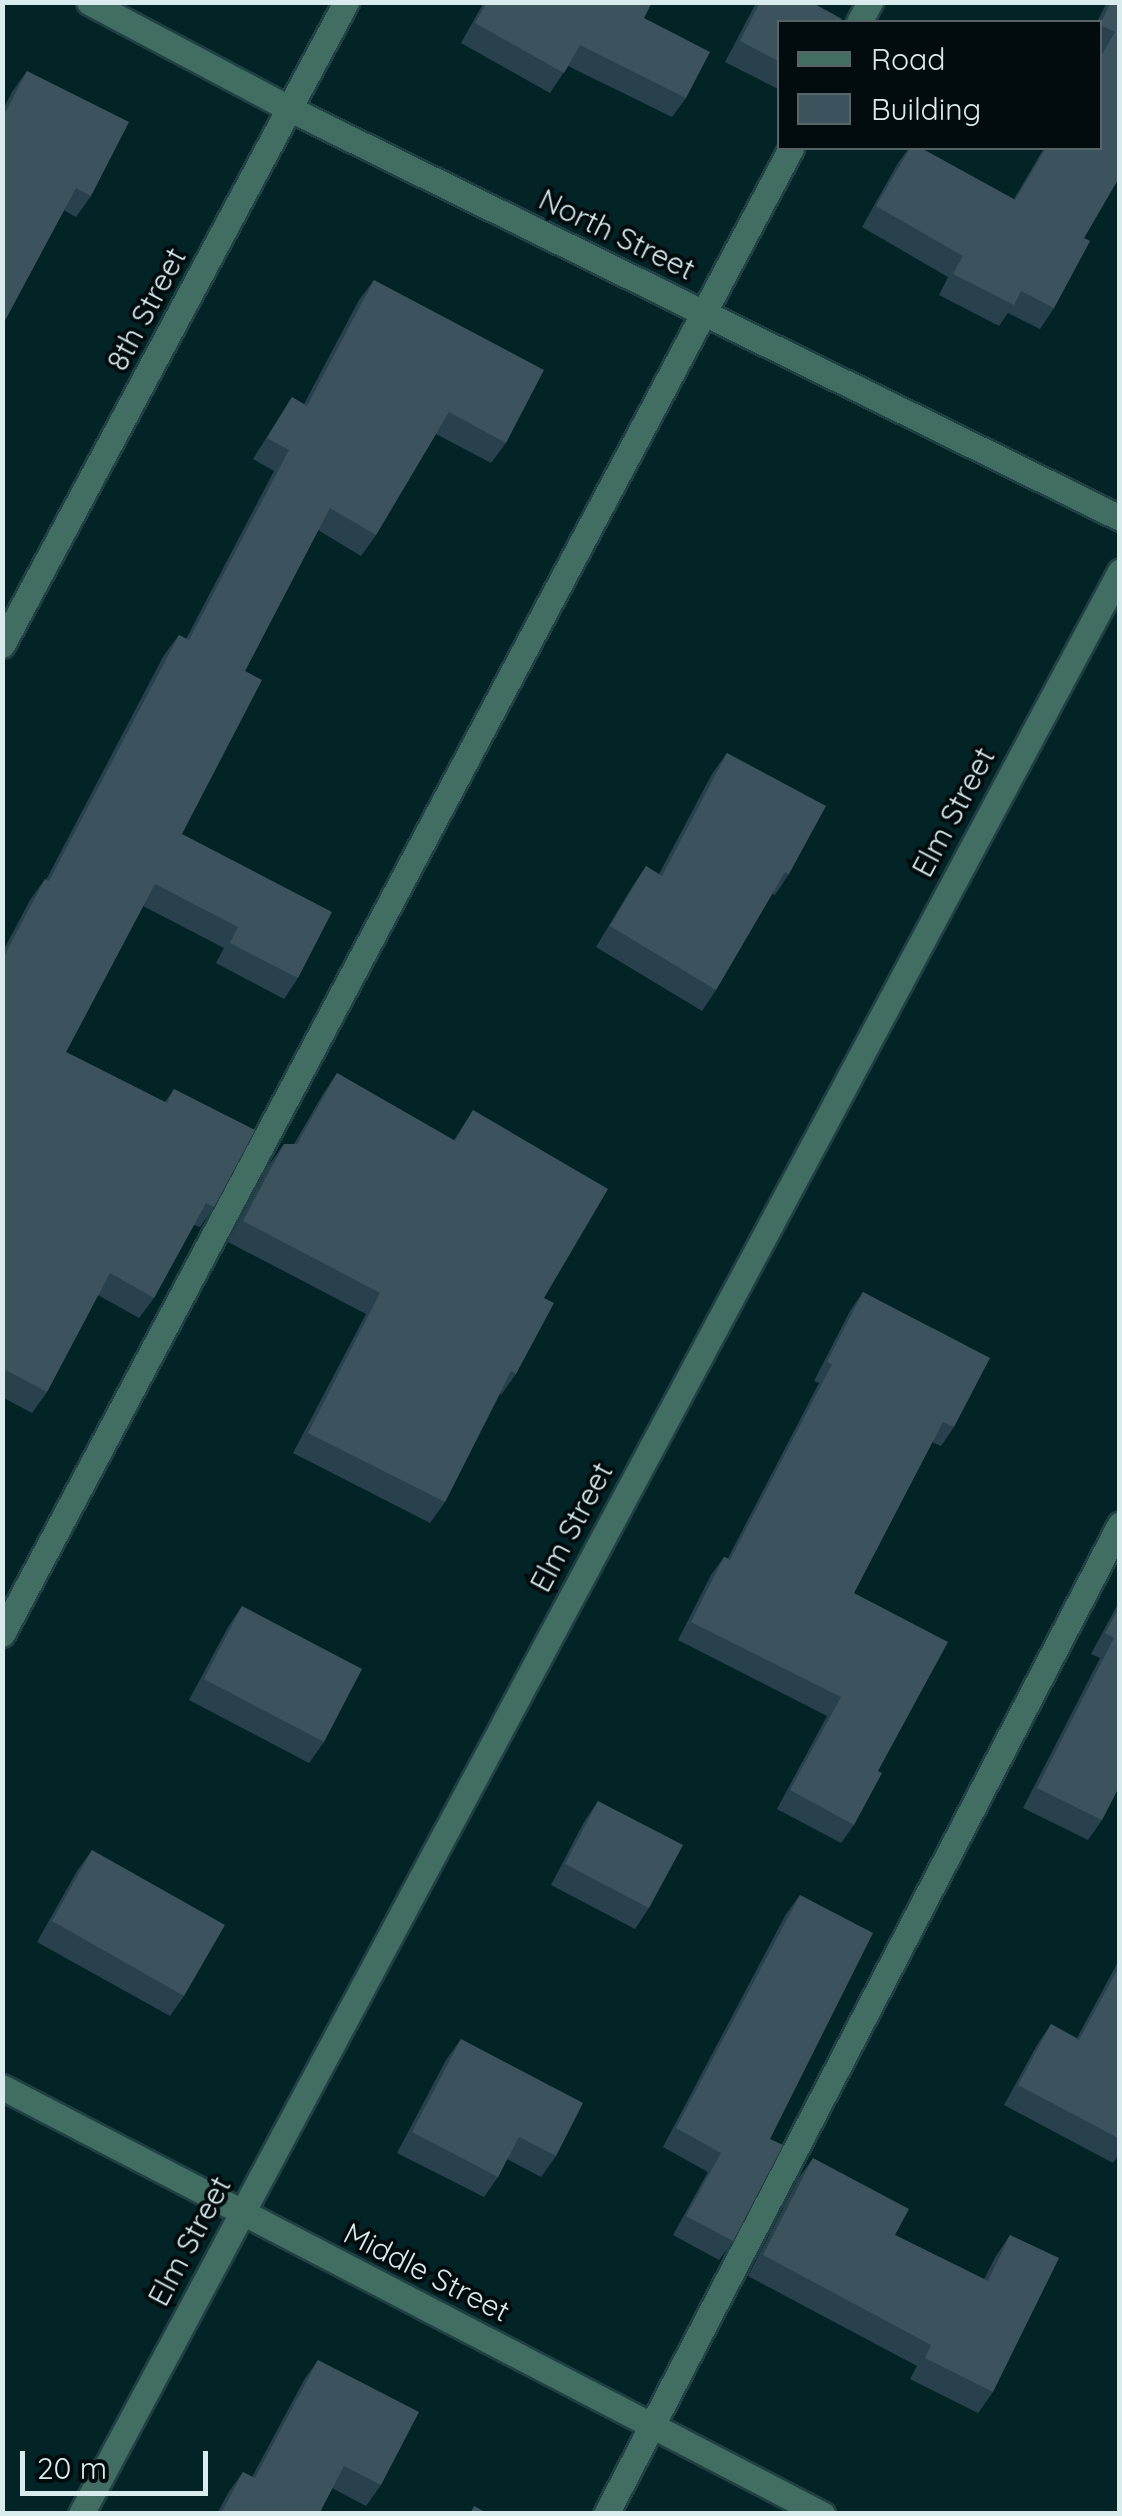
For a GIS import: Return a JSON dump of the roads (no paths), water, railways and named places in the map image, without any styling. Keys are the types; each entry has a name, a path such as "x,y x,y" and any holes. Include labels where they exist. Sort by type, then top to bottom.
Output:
{"street":[{"name":"North Street","path":"89,2 290,109 1120,518"},
{"name":"8th Street","path":"2,646 346,2"},
{"path":"2,1634 789,150"},
{"name":"Elm Street","path":"80,2514 1120,570"},
{"path":"606,2514 1120,1524"},
{"name":"Middle Street","path":"2,2087 822,2514"}]}
